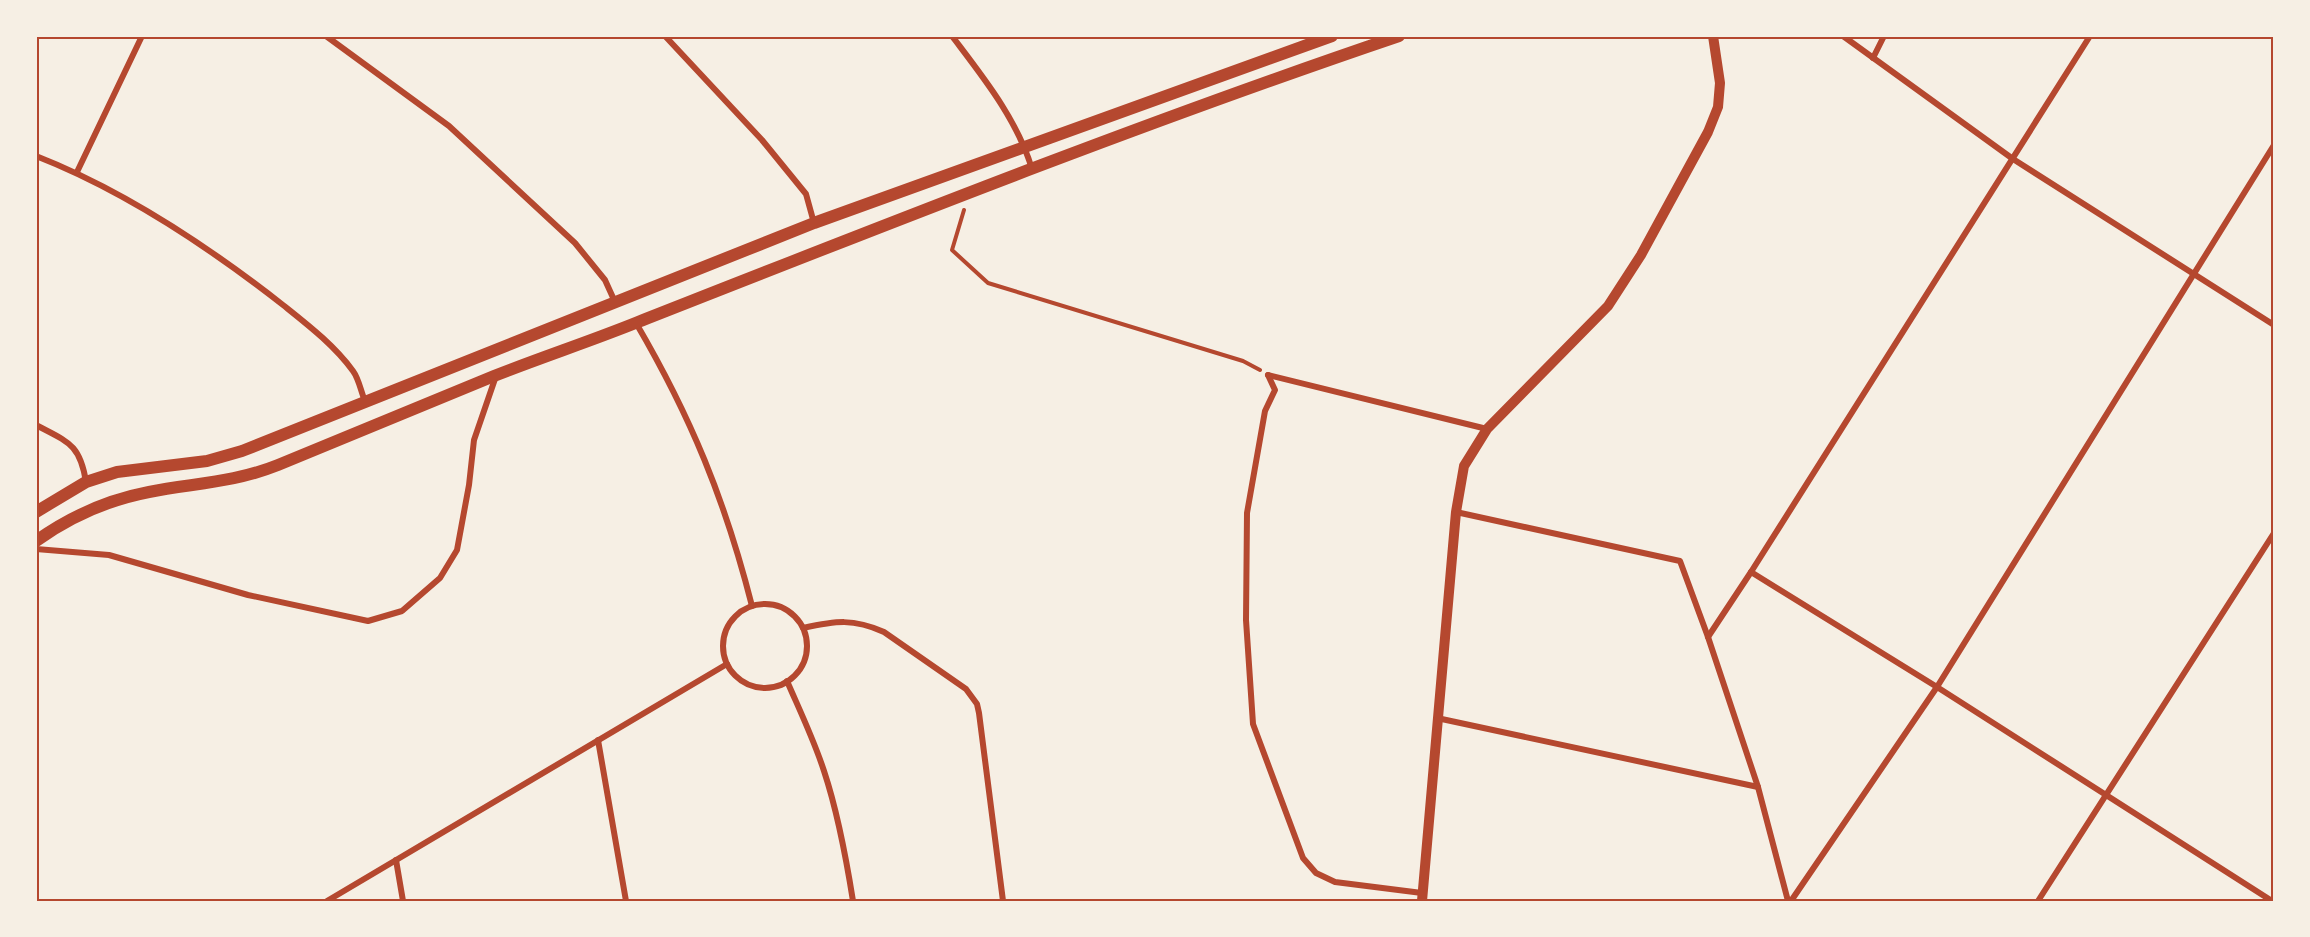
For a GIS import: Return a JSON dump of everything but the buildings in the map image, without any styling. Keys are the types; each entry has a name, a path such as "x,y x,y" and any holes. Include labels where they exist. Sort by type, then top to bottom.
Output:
{"main road":[{"path":"36,512 86,482 117,472 207,461 242,451 814,223 1332,36"},
{"path":"36,541 62,523 102,503 148,492 228,481 270,468 497,375 777,267 1258,84 1399,36"}],"street":[{"path":"76,172 142,36"},
{"path":"326,36 466,141 574,243 605,280 615,302"},
{"path":"338,44 342,36"},
{"path":"665,36 762,140 806,194 814,223"},
{"path":"952,36 1009,117 1025,147 1032,170"},
{"path":"1268,375 1275,390 1265,411 1247,513 1246,620 1253,724 1303,858 1316,873 1335,882 1422,897 1456,512 1464,466 1487,429 1608,306 1641,255 1708,132 1718,107 1720,83 1713,36"},
{"path":"1843,36 2013,159 2274,325"},
{"path":"1873,58 1884,36"},
{"path":"1708,637 2090,36"},
{"path":"1789,901 1937,687 2274,145"},
{"path":"36,156 76,172 155,216 248,278 322,336 354,373 365,401"},
{"path":"636,323 687,417 708,466 740,559 752,606"},
{"path":"36,549 109,555 248,595 368,621 402,611 440,578 458,550 474,440 497,375"},
{"path":"1268,375 1487,429"},
{"path":"36,425 70,444 83,461 86,482"},
{"path":"1456,512 1680,561 1758,787 1789,901"},
{"path":"2038,901 2274,532"},
{"path":"1750,572 1937,687 2272,901"},
{"path":"772,604 782,607 791,612 803,628 807,647 806,657 801,667 787,681 768,688 749,684 733,672 727,664 724,644 729,625 743,610 752,606 772,604"},
{"path":"803,628 839,620 873,627 884,632 960,684 972,696 979,713 1003,901"},
{"path":"327,901 727,664"},
{"path":"787,681 818,751 831,792 854,901"},
{"path":"1437,718 1758,787"},
{"path":"598,741 626,901"},
{"path":"396,860 403,901"}],"path":[{"path":"969,194 952,250 988,283 1243,361 1268,375"}]}
